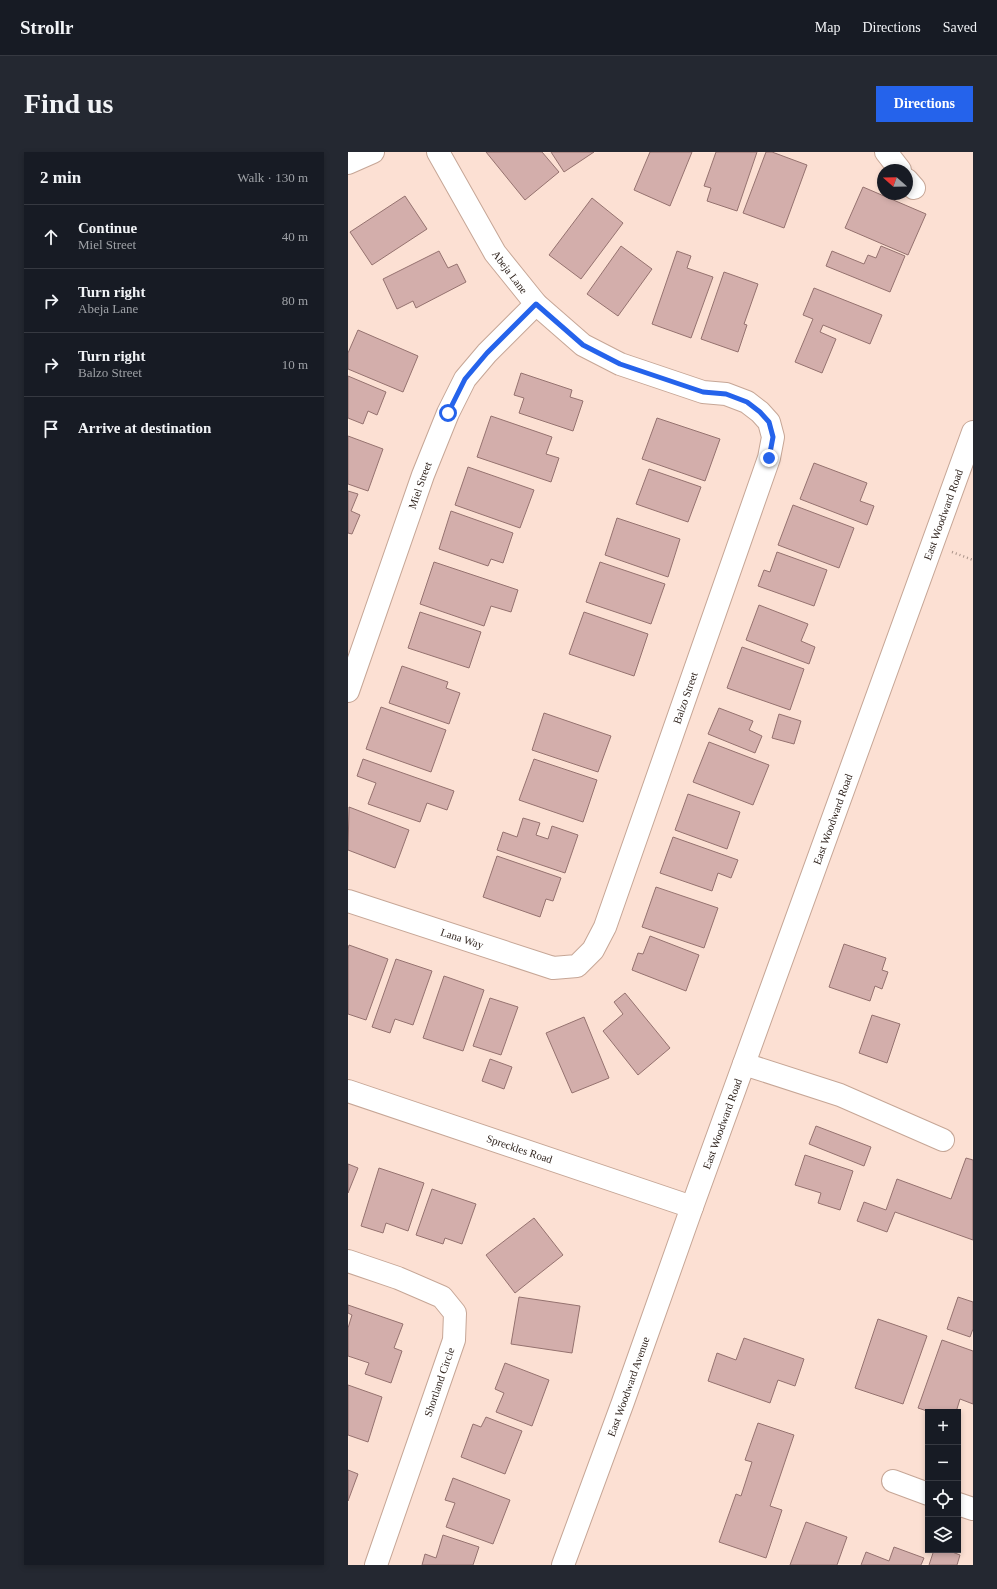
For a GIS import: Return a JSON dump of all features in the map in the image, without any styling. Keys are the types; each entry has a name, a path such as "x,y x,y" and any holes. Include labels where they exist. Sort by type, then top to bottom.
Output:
{"street":[{"path":"348,163 373,152"},
{"name":"Abeja Lane","path":"438,152 495,253 536,304 583,345 626,366 703,392 726,394 747,402 760,412 769,422"},
{"path":"886,152 895,164"},
{"name":"Miel Street","path":"348,691 423,475 448,413 465,379 487,353 536,304"},
{"name":"Balzo Street","path":"577,966 593,950 605,927 769,458 773,437 769,422"},
{"name":"East Woodward Road","path":"692,1207 973,432"},
{"name":"Lana Way","path":"348,901 553,968 577,966"},
{"path":"744,1064 840,1095 943,1140"},
{"name":"Spreckles Road","path":"348,1091 692,1207"},
{"name":"East Woodward Avenue","path":"563,1565 692,1207"},
{"name":"Shortland Circle","path":"348,1261 398,1278 442,1297 455,1313 454,1340 376,1565"},
{"path":"893,1481 925,1493"},
{"path":"961,1505 973,1510"}],"building":[{"path":"486,152 542,152 559,172 525,200"},
{"path":"551,152 594,152 564,172"},
{"path":"650,152 692,152 670,206 634,190"},
{"path":"716,152 757,152 737,211 707,201 711,188 704,186"},
{"path":"766,152 772,152 807,165 784,228 743,213"},
{"path":"863,187 877,193 877,200 893,200 926,214 908,255 845,228"},
{"path":"405,196 427,229 372,265 350,232"},
{"path":"592,198 623,223 581,279 549,255"},
{"path":"621,246 652,269 618,316 587,294"},
{"path":"881,246 905,256 890,292 826,266 832,251 864,264 868,255 876,258"},
{"path":"439,251 448,268 457,264 466,282 416,308 413,301 397,309 383,279"},
{"path":"677,251 691,256 687,268 713,277 691,338 652,324"},
{"path":"724,272 758,284 744,324 747,325 738,352 701,339"},
{"path":"814,288 882,315 870,344 823,325 820,332 836,339 822,373 795,362 813,319 803,315"},
{"path":"358,330 418,356 403,392 348,369 348,353"},
{"path":"521,373 572,390 570,397 583,401 573,431 519,413 524,398 514,395"},
{"path":"348,376 386,392 377,415 368,411 363,424 348,418"},
{"path":"491,416 552,437 546,454 559,458 551,482 477,457"},
{"path":"657,418 720,439 705,481 642,459"},
{"path":"348,436 383,449 368,491 348,484"},
{"path":"814,463 867,483 860,501 874,506 867,525 800,499"},
{"path":"468,467 534,490 520,528 455,505"},
{"path":"649,469 701,487 688,522 636,504"},
{"path":"348,491 358,494 351,511 360,515 352,534 348,533"},
{"path":"793,505 854,528 839,568 778,545"},
{"path":"451,511 513,533 503,563 491,559 488,566 439,549"},
{"path":"617,518 680,539 668,577 605,555"},
{"path":"777,552 827,570 814,606 758,586 764,570 770,572"},
{"path":"434,562 518,590 511,612 491,606 484,626 420,604"},
{"path":"600,562 665,584 651,624 586,602"},
{"path":"759,605 808,624 801,641 815,647 809,664 746,640"},
{"path":"420,612 481,632 469,668 408,648"},
{"path":"584,612 648,634 634,676 569,654"},
{"path":"742,647 804,669 790,710 727,688"},
{"path":"402,666 448,682 446,688 460,693 449,724 389,703"},
{"path":"381,707 446,730 431,772 366,749"},
{"path":"719,708 753,721 749,730 762,736 755,753 708,734"},
{"path":"544,713 611,736 598,772 532,750"},
{"path":"779,714 801,721 794,744 772,738"},
{"path":"709,742 769,765 753,805 693,782"},
{"path":"363,759 454,791 447,810 427,803 420,822 368,804 376,783 357,776"},
{"path":"534,759 597,780 583,822 519,800"},
{"path":"688,794 740,812 727,849 675,830"},
{"path":"349,807 409,830 395,868 348,850"},
{"path":"523,818 540,823 536,835 548,839 552,826 578,835 565,873 497,850 503,832 517,837"},
{"path":"673,837 738,860 731,878 718,873 712,891 660,873"},
{"path":"497,856 561,878 553,901 546,899 540,917 483,897"},
{"path":"656,887 718,908 704,948 642,927"},
{"path":"650,936 699,955 686,991 632,970 638,953 643,954"},
{"path":"844,944 886,958 882,970 888,972 882,989 875,986 870,1001 829,987"},
{"path":"349,945 388,959 366,1020 348,1014"},
{"path":"396,959 432,971 413,1025 395,1019 390,1033 372,1027"},
{"path":"444,976 484,990 463,1051 423,1038"},
{"path":"625,993 670,1048 638,1075 603,1031 623,1014 614,1002"},
{"path":"490,998 518,1007 501,1055 473,1046"},
{"path":"872,1015 900,1024 887,1063 859,1053"},
{"path":"584,1017 609,1078 572,1093 546,1033"},
{"path":"490,1059 512,1067 504,1089 482,1081"},
{"path":"816,1126 871,1147 864,1166 809,1144"},
{"path":"805,1155 853,1171 840,1210 818,1203 821,1193 795,1185"},
{"path":"966,1158 973,1160 973,1240 895,1212 887,1232 857,1221 864,1202 886,1210 897,1179 951,1199"},
{"path":"348,1164 358,1168 348,1193"},
{"path":"379,1168 424,1183 408,1231 386,1223 383,1233 361,1226"},
{"path":"432,1189 476,1204 462,1244 445,1238 443,1244 416,1235"},
{"path":"534,1218 563,1255 515,1293 486,1255"},
{"path":"519,1297 580,1306 572,1353 511,1344"},
{"path":"958,1297 973,1302 973,1329 970,1337 947,1329"},
{"path":"348,1305 403,1324 394,1348 402,1351 391,1383 365,1374 369,1363 348,1356 348,1328 352,1315 348,1313"},
{"path":"878,1319 927,1336 903,1404 855,1388"},
{"path":"744,1338 804,1359 795,1386 778,1380 770,1403 708,1381 717,1353 736,1360"},
{"path":"942,1340 973,1351 973,1404 960,1399 957,1409 925,1409 925,1410 918,1408"},
{"path":"505,1363 549,1380 532,1426 496,1412 504,1393 495,1389"},
{"path":"348,1385 382,1397 368,1442 348,1435"},
{"path":"486,1417 522,1431 505,1474 461,1457 473,1424 481,1427"},
{"path":"758,1423 794,1435 770,1506 782,1510 766,1558 719,1542 736,1494 741,1496 752,1462 745,1460"},
{"path":"348,1470 358,1474 348,1501"},
{"path":"453,1478 510,1500 493,1544 446,1527 455,1503 445,1500"},
{"path":"806,1522 847,1537 837,1565 790,1565"},
{"path":"443,1535 479,1547 473,1565 422,1565 425,1554 436,1558"},
{"path":"894,1547 924,1558 921,1565 861,1565 866,1552 889,1561"},
{"path":"933,1553 955,1553 960,1555 957,1565 929,1565"}],"route":[{"path":"448,413 465,379 487,353 536,304 583,345 620,364 703,392 726,394 747,402 760,412 769,422 773,437 769,458"}]}
